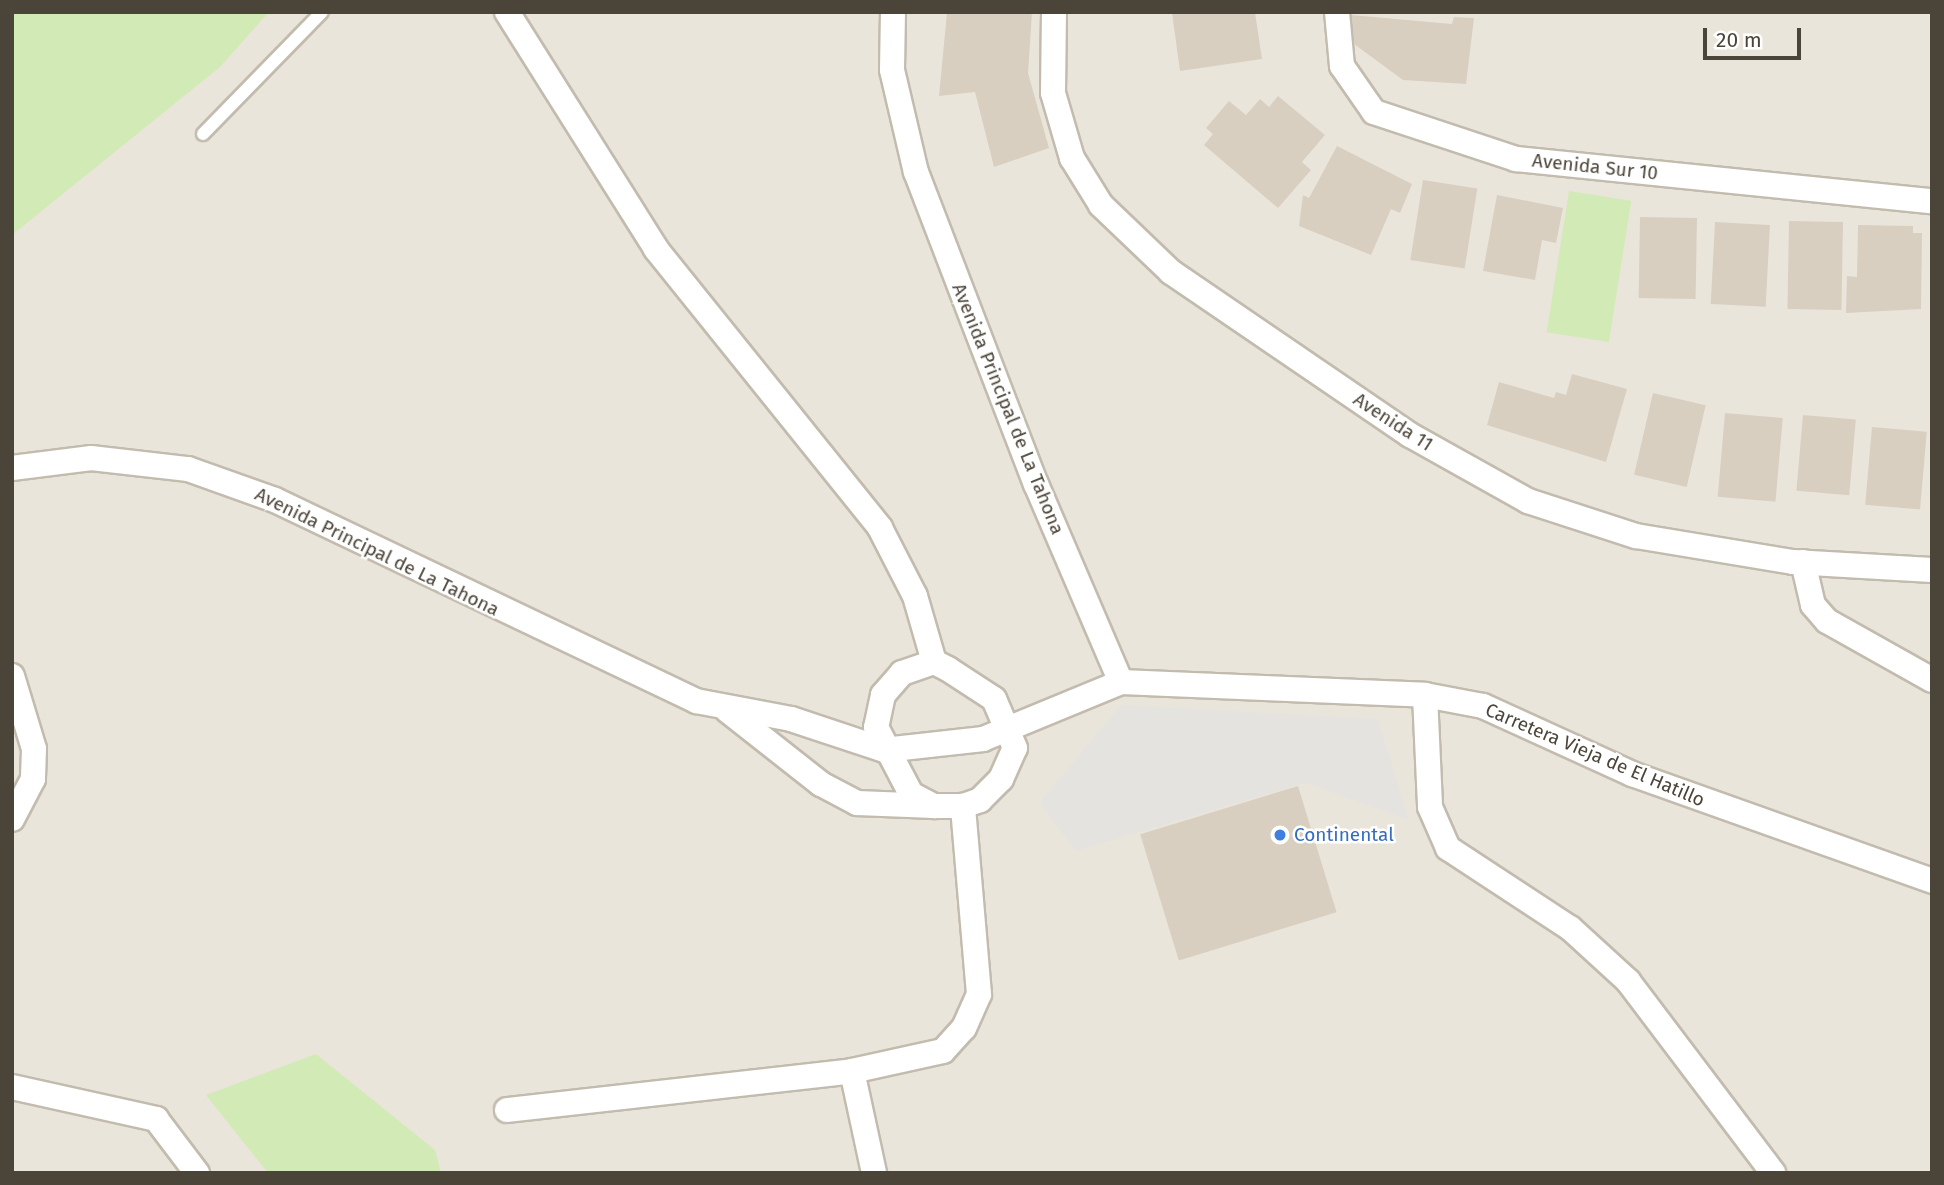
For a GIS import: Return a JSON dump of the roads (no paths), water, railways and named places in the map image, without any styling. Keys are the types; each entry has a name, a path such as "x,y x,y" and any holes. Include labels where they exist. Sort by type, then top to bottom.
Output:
{"street":[{"name":"Avenida Principal de La Tahona","path":"12,468 129,461 236,485 495,609 727,709 791,719 884,750 953,744 1008,726 1121,682 1036,484 920,184 899,120 893,12"},
{"name":"Avenida 11","path":"1054,12 1053,93 1073,158 1101,205 1171,272 1410,435 1528,501 1636,536 1803,562 1932,570"},
{"name":"Avenida Sur 10","path":"1337,12 1342,66 1374,112 1516,159 1932,201"},
{"path":"507,1110 852,1071 943,1051 964,1028 979,994 963,806 981,800 1012,764 1008,726 994,699 934,662 915,596 880,528 656,249 511,15"},
{"path":"1803,562 1813,605 1827,621 1932,680"},
{"path":"934,662 902,673 883,695 876,727 884,750 911,794 934,806"},
{"path":"12,676 34,749 33,779 12,818"},
{"name":"Carretera Vieja de El Hatillo","path":"1121,682 1425,695 1493,710 1632,774 1932,881"},
{"path":"1425,695 1430,807 1448,848 1570,928 1628,981 1773,1173"},
{"name":"Avenida Principal de La Tahona","path":"727,709 821,785 857,803 963,806"},
{"path":"852,1071 874,1173"},
{"path":"12,1087 156,1119 197,1173"}],"lane":[{"path":"203,134 322,12"}],"place":[{"name":"Continental","path":"1280,835"}]}
